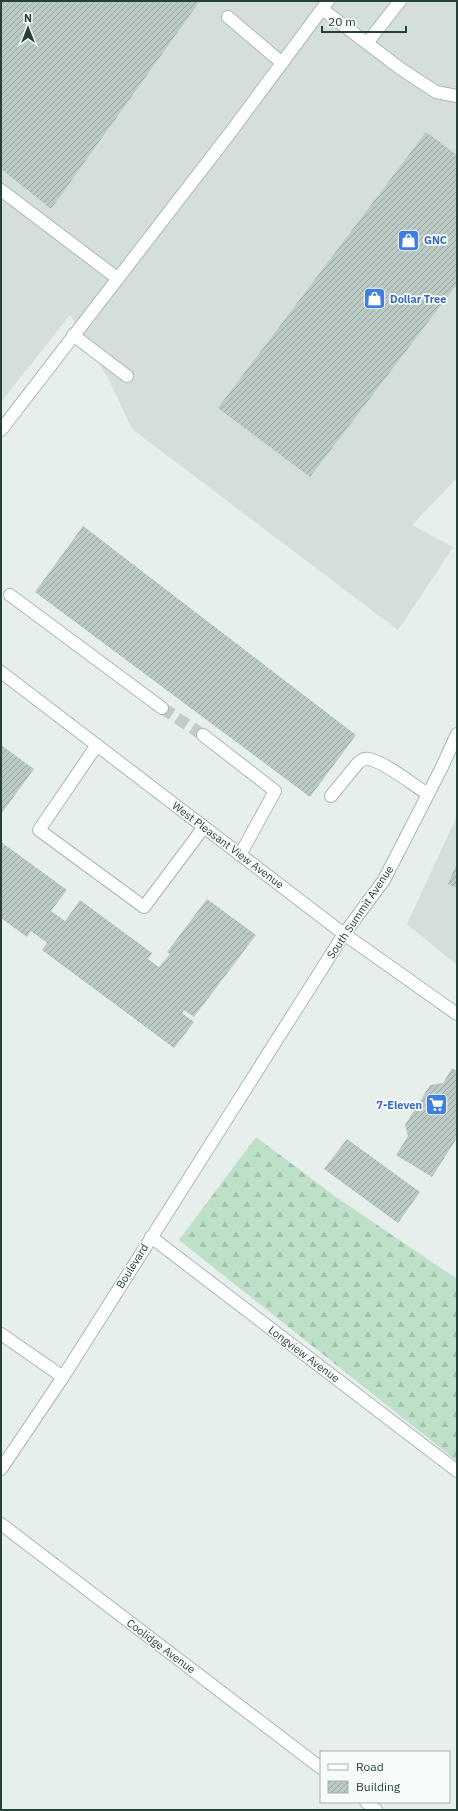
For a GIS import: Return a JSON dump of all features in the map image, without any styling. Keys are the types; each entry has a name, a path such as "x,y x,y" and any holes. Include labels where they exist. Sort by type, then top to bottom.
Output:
{"street":[{"path":"367,43 400,1"},
{"path":"1,430 230,133 325,5 367,43 401,69 436,92 457,96"},
{"path":"228,16 282,63"},
{"path":"1,190 117,278"},
{"path":"73,335 127,376"},
{"path":"10,595 162,708"},
{"name":"West Pleasant View Avenue","path":"3,679 97,745 344,934 457,1014"},
{"name":"South Summit Avenue","path":"262,1062 344,934 384,880 457,734"},
{"path":"203,735 275,791 240,855"},
{"path":"97,745 39,830 144,907 204,827"},
{"path":"331,796 358,762 363,759 379,762 428,794"},
{"name":"Boulevard","path":"1,1469 63,1377 150,1237 262,1062"},
{"name":"Longview Avenue","path":"150,1237 457,1471"},
{"path":"1,1334 63,1377"},
{"name":"Coolidge Avenue","path":"1,1524 320,1767"},
{"path":"367,1803 376,1810"}],"shaded area":[{"path":"1,1 457,1 457,478 412,525 453,547 398,630 132,429 109,380 70,315 1,402"},
{"path":"457,816 457,965 407,924"}],"green space":[{"path":"256,1137 336,1197 457,1279 457,1461 179,1240"}],"building":[{"path":"1,1 200,1 51,209 1,169"},
{"path":"426,132 457,155 457,284 310,477 218,408"},
{"path":"83,526 356,735 310,797 35,592"},
{"path":"1,745 34,769 1,814"},
{"path":"1,842 67,890 51,911 65,921 80,900 152,953 148,959 159,967 170,954 167,952 207,899 256,935 194,1017 184,1010 182,1013 194,1022 174,1048 42,950 47,943 31,931 27,937 1,918"},
{"path":"457,863 457,888 448,884"},
{"name":"7-Eleven","path":"452,1068 457,1071 457,1138 432,1177 396,1155 408,1136 405,1125 430,1085 443,1083"},
{"path":"347,1139 420,1192 398,1223 324,1169"}],"tunnel":[{"path":"162,708 203,735"}],"place":[{"name":"GNC","path":"408,240"},
{"name":"Dollar Tree","path":"375,299"},
{"name":"7-Eleven","path":"437,1105"}]}
